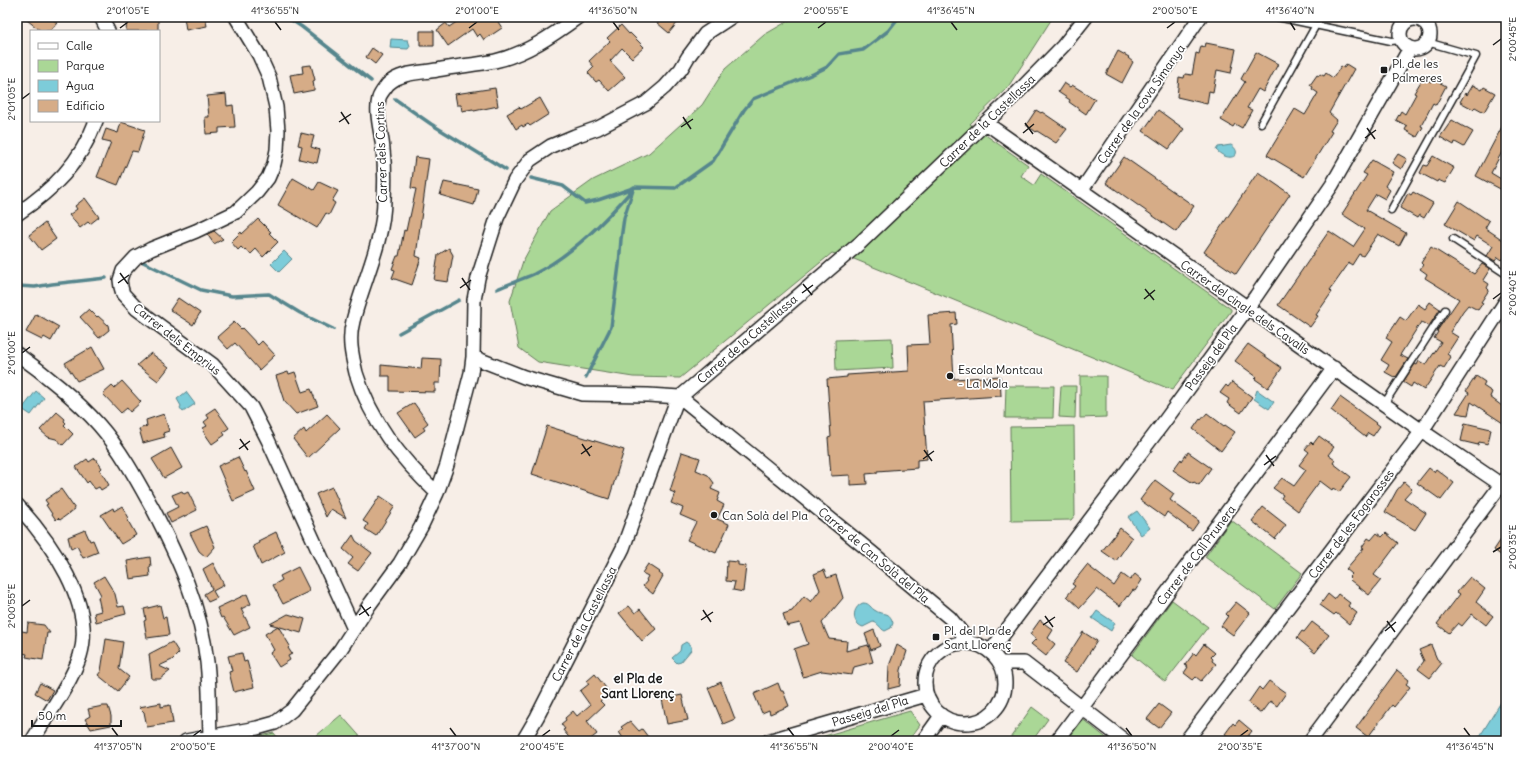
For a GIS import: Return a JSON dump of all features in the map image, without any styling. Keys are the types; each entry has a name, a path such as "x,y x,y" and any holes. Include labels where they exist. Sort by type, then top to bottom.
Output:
{"street":[{"path":"101,17 108,30"},
{"name":"Carrer dels Emprius","path":"236,17 259,55 269,77 274,99 278,131 277,150 274,164 268,178 257,192 236,212 136,257 123,271 120,280 121,287 123,294 137,309 213,365 251,407 268,440 354,629"},
{"name":"Carrer dels Cortins","path":"437,493 393,446 374,417 359,383 351,350 352,322 376,245 381,225 384,201 383,148 378,110 380,96 388,85 399,76 416,72 496,61 515,54 558,32 578,17"},
{"path":"186,741 257,728 275,723 292,710 340,650 400,563 421,527 437,493 456,433 471,372 473,357 474,300 478,278 497,218 515,180 530,160 551,146 598,128 646,102 665,87 705,34 731,17"},
{"name":"Carrer de la Castellassa","path":"523,741 537,717 623,548 675,404 680,397 860,242 986,123 1063,46 1086,17"},
{"name":"Carrer de la cova Simanya","path":"1081,191 1200,17"},
{"name":"Passeig del Pla","path":"990,652 1164,422 1247,308 1332,185 1406,44 1400,31 1405,23 1413,19 1423,19 1429,29 1430,34 1428,42"},
{"path":"1406,44 1418,49 1423,47 1428,42"},
{"path":"17,214 45,194 72,166 89,138 96,122"},
{"name":"Carrer del cingle dels Cavalls","path":"986,123 1422,431 1505,484"},
{"name":"Carrer de les Fogarosses","path":"1186,741 1422,431 1506,301"},
{"path":"17,354 74,400 99,425 119,451 131,470 167,536 189,588 203,636 207,662 210,737"},
{"path":"473,357 524,377 582,394 680,397"},
{"name":"Carrer de Coll Prunera","path":"1057,741 1334,368"},
{"name":"Carrer de Can Solà del Pla","path":"680,397 950,618 970,643"},
{"path":"1310,741 1505,484"},
{"path":"17,505 63,567 75,592 83,620 83,639 80,656 71,676 32,741"},
{"path":"961,643 970,643 983,647 990,652 1000,663 1004,673 1006,687 1002,699 995,710 986,718 973,723 962,724 950,721 941,716 931,706 926,695 924,682 926,672 933,658 940,651 949,646 961,643"},
{"path":"1000,663 1024,663 1083,707 1125,741"},
{"name":"Passeig del Pla","path":"768,741 791,737 926,695"},
{"path":"923,741 941,716"}],"lane":[{"path":"1277,17 1406,44"},
{"path":"1261,123 1316,25"},
{"path":"1391,210 1476,56 1428,42"},
{"path":"1453,239 1506,274"},
{"path":"1384,404 1445,310"}],"green space":[{"path":"795,17 1053,17 1008,87 970,124 1028,165 1021,176 1034,185 1041,174 1231,309 1172,390 854,259 832,253 680,378 633,377 538,362 519,348 510,301 523,261 550,211 593,180 649,153 702,105 725,69 764,35"},
{"path":"892,338 893,368 836,371 835,340"},
{"path":"1080,376 1106,376 1106,417 1080,418"},
{"path":"1006,386 1054,386 1053,418 1005,418"},
{"path":"1061,386 1076,386 1075,418 1059,417"},
{"path":"1074,426 1075,515 1071,520 1011,521 1010,427"},
{"path":"1231,520 1302,573 1275,609 1205,557"},
{"path":"1172,600 1208,627 1165,682 1132,655"},
{"path":"1032,707 1048,719 1032,741 1008,741"},
{"path":"910,711 920,725 908,741 807,741"},
{"path":"341,715 364,741 310,741"},
{"path":"1083,720 1085,721 1110,741 1066,741"},
{"path":"274,733 280,741 240,741"}],"water":[{"path":"391,39 408,40 410,46 408,49 390,48"},
{"path":"1231,145 1235,148 1236,154 1231,157 1226,157 1216,150 1218,147"},
{"path":"284,251 292,259 279,272 271,264"},
{"path":"1257,390 1274,402 1269,409 1254,399"},
{"path":"36,391 44,398 31,415 22,409"},
{"path":"186,392 195,404 183,412 177,399"},
{"path":"1137,511 1150,528 1141,535 1128,517"},
{"path":"863,603 867,604 876,611 890,616 893,623 891,628 885,631 873,622 863,627 859,625 856,622 854,615 859,605"},
{"path":"1097,611 1115,623 1111,631 1092,618"},
{"path":"686,642 691,646 691,650 681,662 677,663 672,658 680,651 681,645"},
{"path":"1506,694 1506,741 1477,741"}],"building":[{"path":"23,17 50,17 57,23 51,30 40,30"},
{"path":"127,17 158,19 158,30 126,30"},
{"path":"184,17 205,17 207,26 186,30"},
{"path":"464,17 495,17 502,28 484,40 480,34 477,37 472,29 448,46 437,30 446,23 449,27"},
{"path":"650,17 682,17 669,33"},
{"path":"621,25 644,47 632,58 622,48 610,61 625,77 609,91 599,80 596,82 588,73 594,67 589,61 610,41 607,38"},
{"path":"420,31 434,31 434,46 420,46"},
{"path":"1206,43 1236,49 1231,73 1217,70 1213,92 1209,91 1207,104 1177,97 1179,77 1184,78 1185,74 1192,75 1196,53 1199,54 1201,46 1205,47"},
{"path":"372,48 382,55 375,64 366,57"},
{"path":"1118,51 1129,57 1128,58 1133,62 1122,83 1106,74"},
{"path":"1256,52 1278,64 1263,92 1258,89 1247,108 1252,110 1242,128 1235,124 1233,127 1221,120 1245,82 1241,79"},
{"path":"1346,64 1354,69 1329,113 1337,120 1330,131 1332,132 1304,177 1267,155 1295,109 1305,115 1318,93 1312,89 1313,87 1310,85 1317,75 1319,76 1320,74 1324,76 1326,73 1333,78 1341,66 1344,68"},
{"path":"311,65 315,80 313,81 314,90 294,94 290,75 303,73 302,66"},
{"path":"1423,78 1431,82 1433,79 1446,86 1436,105 1433,103 1417,137 1405,130 1407,126 1396,120 1401,111 1405,114 1416,94 1414,93"},
{"path":"1064,83 1070,87 1072,85 1095,99 1086,114 1058,92"},
{"path":"1473,85 1482,90 1484,87 1495,93 1484,112 1475,107 1473,109 1460,102 1465,93 1467,95"},
{"path":"495,88 498,106 474,111 473,109 462,111 461,105 457,105 455,94"},
{"path":"226,94 227,106 233,105 235,127 219,128 219,133 206,134 205,117 209,117 207,96"},
{"path":"540,98 549,114 530,126 528,124 523,127 522,125 516,129 507,114 519,107 521,109"},
{"path":"1036,110 1041,113 1042,112 1067,129 1056,143 1026,125"},
{"path":"1158,110 1184,129 1169,149 1143,131"},
{"path":"1506,119 1506,144 1491,173 1506,182 1506,192 1476,176"},
{"path":"1452,120 1473,132 1464,147 1455,142 1454,145 1440,137"},
{"path":"121,122 145,130 138,152 132,151 118,185 97,177 111,142 102,140 106,129 118,133"},
{"path":"301,133 314,136 311,147 320,150 317,163 299,159 302,146 298,145"},
{"path":"1398,154 1407,159 1401,169 1392,163"},
{"path":"1433,156 1454,168 1445,183 1438,180 1437,182 1420,173 1424,165 1427,166"},
{"path":"415,157 429,159 416,256 421,258 412,285 392,278 395,270 392,269 397,256 399,256 404,230 406,231 416,189 411,188"},
{"path":"1124,157 1194,206 1176,232 1106,183"},
{"path":"1372,160 1393,172 1385,186 1390,190 1385,199 1376,194 1366,210 1406,233 1399,246 1378,234 1363,256 1359,254 1352,265 1349,263 1330,290 1332,292 1316,315 1318,316 1310,327 1278,305 1329,231 1353,247 1365,229 1342,214 1367,175 1363,173"},
{"path":"1258,172 1290,194 1236,274 1204,252"},
{"path":"293,178 314,190 319,182 338,191 332,201 335,203 329,215 326,213 317,228 278,205"},
{"path":"444,182 478,189 474,205 440,195"},
{"path":"1413,192 1433,203 1424,218 1419,215 1417,218 1400,208 1408,193 1411,195"},
{"path":"85,198 99,217 90,224 88,222 80,228 69,215 77,209 75,206"},
{"path":"1459,201 1489,221 1485,228 1506,242 1506,255 1502,260 1498,257 1495,261 1487,256 1493,246 1477,236 1474,241 1445,224"},
{"path":"258,219 271,232 269,233 278,242 263,257 256,249 251,254 241,247 238,250 231,242"},
{"path":"45,223 56,239 41,250 29,235"},
{"path":"214,231 223,239 214,244 207,234"},
{"path":"1431,247 1474,274 1482,264 1490,269 1483,280 1489,284 1487,288 1489,290 1481,302 1483,303 1478,310 1468,305 1463,311 1450,332 1458,337 1447,354 1451,357 1444,368 1440,366 1424,390 1413,383 1411,387 1403,382 1415,364 1417,365 1419,361 1426,365 1441,342 1434,338 1438,332 1437,331 1459,299 1425,278 1427,274 1420,269 1423,265 1421,263"},
{"path":"449,248 453,255 448,282 434,280 438,255"},
{"path":"178,298 200,313 193,325 170,310"},
{"path":"1430,302 1440,309 1429,326 1421,322 1400,355 1408,359 1396,377 1385,372 1389,365 1381,360 1392,342 1386,338 1400,317 1406,321 1418,304 1425,309"},
{"path":"89,309 108,325 109,330 99,338 80,317"},
{"path":"956,313 957,324 951,325 954,379 1000,376 1001,396 923,401 927,459 917,460 917,468 877,471 877,473 866,474 867,484 850,485 850,475 831,476 828,438 831,437 827,379 847,377 847,375 909,371 908,345 930,344 928,315"},
{"path":"36,314 59,327 51,341 44,337 42,340 26,332"},
{"path":"234,322 241,329 242,328 258,345 262,341 275,355 259,370 235,343 228,349 217,337"},
{"path":"1248,344 1282,368 1268,388 1255,379 1257,377 1235,361"},
{"path":"92,347 104,369 77,381 65,363"},
{"path":"151,353 169,367 158,381 137,365"},
{"path":"422,358 441,359 440,383 435,383 435,392 390,391 390,376 381,376 381,365 421,369"},
{"path":"288,372 289,374 295,372 302,392 311,389 318,406 296,414 284,401 276,376"},
{"path":"1476,376 1485,382 1483,386 1492,392 1490,397 1506,409 1506,425 1471,402 1468,415 1456,413 1469,393 1466,391"},
{"path":"122,381 141,402 130,412 127,408 121,413 103,394 112,386 114,388"},
{"path":"1232,382 1252,397 1241,413 1227,403 1229,399 1220,393 1226,385 1228,387"},
{"path":"1340,397 1380,426 1373,436 1368,433 1365,437 1331,410"},
{"path":"414,403 428,423 423,427 425,430 415,437 398,413"},
{"path":"215,408 229,428 223,432 225,435 212,444 203,431 203,428 207,426 204,422 209,418 206,414"},
{"path":"57,412 65,419 64,421 66,423 64,425 73,434 63,445 56,439 48,437 40,430"},
{"path":"1207,413 1224,426 1225,425 1235,432 1221,451 1193,429 1200,419 1201,420"},
{"path":"164,414 169,431 163,433 165,437 143,443 139,429 147,426 146,420"},
{"path":"327,414 340,428 308,458 293,439 304,429 306,433"},
{"path":"1465,423 1491,429 1488,444 1479,442 1478,445 1461,441"},
{"path":"547,426 624,450 609,499 532,474"},
{"path":"1319,436 1334,447 1328,455 1335,460 1333,463 1351,477 1339,492 1333,488 1332,490 1320,481 1298,511 1281,498 1283,495 1273,488 1282,478 1294,486 1306,470 1299,465 1309,452 1305,449 1311,442 1313,444"},
{"path":"171,448 182,468 164,478 152,459"},
{"path":"682,452 700,458 696,470 708,475 714,483 711,489 720,493 717,501 724,505 717,519 729,524 716,553 687,540 696,522 680,515 683,508 671,503 675,493 670,491"},
{"path":"1188,452 1211,468 1199,485 1194,482 1193,483 1173,470"},
{"path":"238,457 255,491 233,501 218,466"},
{"path":"95,458 102,468 100,470 109,485 101,490 99,487 95,489 89,481 87,483 76,467 87,459 89,462"},
{"path":"1429,468 1434,472 1436,469 1454,483 1441,500 1417,483"},
{"path":"1155,480 1174,494 1170,500 1199,521 1192,531 1167,512 1164,517 1140,500"},
{"path":"1404,482 1412,489 1404,498 1426,513 1415,530 1385,512 1397,490"},
{"path":"332,487 346,518 331,509 326,517 316,494"},
{"path":"61,489 75,509 60,520 58,518 56,520 46,505 48,504 45,500"},
{"path":"182,491 184,494 188,492 197,510 171,523 166,513 178,507 172,495"},
{"path":"380,496 395,506 376,536 365,529 368,524 363,521"},
{"path":"122,506 136,535 121,544 101,515 113,508 114,511"},
{"path":"1263,507 1286,525 1275,539 1252,521"},
{"path":"206,526 215,547 206,557 199,551 190,533"},
{"path":"1120,528 1132,538 1116,561 1102,551"},
{"path":"85,530 90,541 93,540 98,552 83,558 77,546 71,549 68,537"},
{"path":"276,532 285,552 261,565 253,546 259,543 258,541"},
{"path":"1506,532 1506,559 1494,550"},
{"path":"1377,533 1382,537 1386,533 1398,543 1374,575 1381,580 1369,595 1350,580 1351,579 1349,577 1352,574 1346,569 1364,548 1362,547 1368,538 1371,540"},
{"path":"353,535 356,541 372,553 358,571 348,564 353,558 343,549"},
{"path":"150,557 150,576 130,579 127,561"},
{"path":"727,561 738,562 738,565 746,566 743,592 733,590 735,582 726,581"},
{"path":"213,563 224,585 213,591 217,598 208,602 204,594 212,589 203,569"},
{"path":"648,564 660,572 659,573 663,576 653,594 643,586 647,581 648,576 642,573"},
{"path":"1087,565 1114,586 1122,574 1130,580 1135,574 1142,580 1135,591 1133,590 1128,597 1127,596 1120,606 1097,589 1080,608 1067,596 1075,586 1072,584"},
{"path":"298,567 310,591 283,604 273,585 282,580 280,576"},
{"path":"824,570 827,578 836,575 843,598 822,623 829,639 847,641 846,651 868,645 873,662 854,667 852,675 822,671 803,677 794,649 808,644 800,623 787,626 783,614 792,611 804,596 811,602 820,590 814,574"},
{"path":"104,576 115,594 118,607 124,606 126,614 96,622 94,613 101,611 98,597 101,595 94,582"},
{"path":"1470,577 1485,589 1476,602 1493,616 1486,625 1472,614 1462,626 1458,623 1449,633 1437,624 1460,594 1457,592"},
{"path":"247,594 251,604 241,609 250,627 234,635 223,617 221,618 217,608"},
{"path":"1328,594 1334,599 1338,594 1350,603 1348,606 1357,613 1349,624 1336,613 1334,615 1320,605"},
{"path":"1236,602 1250,613 1233,635 1221,626 1228,616 1226,614"},
{"path":"160,605 163,618 166,617 169,635 147,638 144,621 146,620 144,609"},
{"path":"629,606 635,613 640,609 656,629 642,641 619,613"},
{"path":"288,614 305,619 301,633 270,624"},
{"path":"1040,620 1053,630 1048,638 1055,644 1046,656 1031,644 1036,639 1030,634"},
{"path":"1312,622 1329,635 1315,653 1297,638"},
{"path":"28,623 44,625 50,633 47,633 43,660 26,657 27,654 17,652 17,630 27,632"},
{"path":"278,626 290,646 288,648 292,654 288,656 290,660 279,667 270,653 274,650 265,634"},
{"path":"874,630 880,646 871,650 865,634"},
{"path":"1083,632 1097,641 1077,672 1063,663"},
{"path":"106,639 123,642 119,669 129,677 118,691 98,675 101,671"},
{"path":"172,642 179,653 172,660 159,666 170,671 160,679 152,679 149,654"},
{"path":"1204,644 1215,653 1211,657 1213,659 1212,661 1216,664 1201,681 1196,677 1193,680 1184,673 1188,667 1185,665 1194,653 1196,655"},
{"path":"897,645 907,651 901,670 900,686 888,689 889,666"},
{"path":"1431,645 1437,659 1442,663 1430,678 1418,669 1424,661 1419,650"},
{"path":"242,653 244,662 247,661 254,687 234,692 229,672 232,671 228,656"},
{"path":"1397,670 1409,680 1406,684 1410,687 1394,707 1392,705 1368,737 1356,728"},
{"path":"595,674 610,693 600,701 604,705 587,721 597,734 588,741 572,741 563,730 565,729 561,724 573,711 577,716 590,705 580,691 589,684 587,681"},
{"path":"1269,681 1286,693 1277,706 1270,701 1261,713 1248,703 1259,687 1262,690"},
{"path":"721,682 735,719 723,724 708,688"},
{"path":"40,683 53,690 47,700 35,693"},
{"path":"778,683 789,706 770,714 769,710 762,713 754,694"},
{"path":"682,695 688,720 667,724 662,699"},
{"path":"161,703 161,707 170,705 173,723 147,727 144,712 139,707"},
{"path":"1159,704 1171,713 1159,728 1147,719"},
{"path":"108,706 111,716 111,725 91,729 85,719 90,716 88,709"},
{"path":"1239,720 1252,731 1244,741 1234,741 1225,734 1233,723 1235,725"},
{"path":"630,721 639,731 642,729 651,741 625,741 619,732 623,729 621,727"}],"waterway":[{"path":"287,17 371,81"},
{"path":"586,377 611,327 624,218 634,187 675,188 713,161 744,110 753,99 827,67 839,54 863,50 888,31 899,17"},
{"path":"395,99 431,124 506,170"},
{"path":"531,178 563,186 585,203 633,188"},
{"path":"497,289 534,274 562,257 599,225 633,189"},
{"path":"143,262 201,290 232,296 269,294 300,313 333,329"},
{"path":"17,286 35,287 106,278"},
{"path":"399,333 459,300"}],"place":[{"name":"Pl. de les Palmeres","path":"1384,70"},
{"name":"Escola Montcau - La Mola","path":"950,376"},
{"name":"Can Solà del Pla","path":"714,515"},
{"name":"Pl. del Pla de Sant Llorenç","path":"936,637"}],"district":[{"name":"el Pla de Sant Llorenç","path":"638,686"}]}
